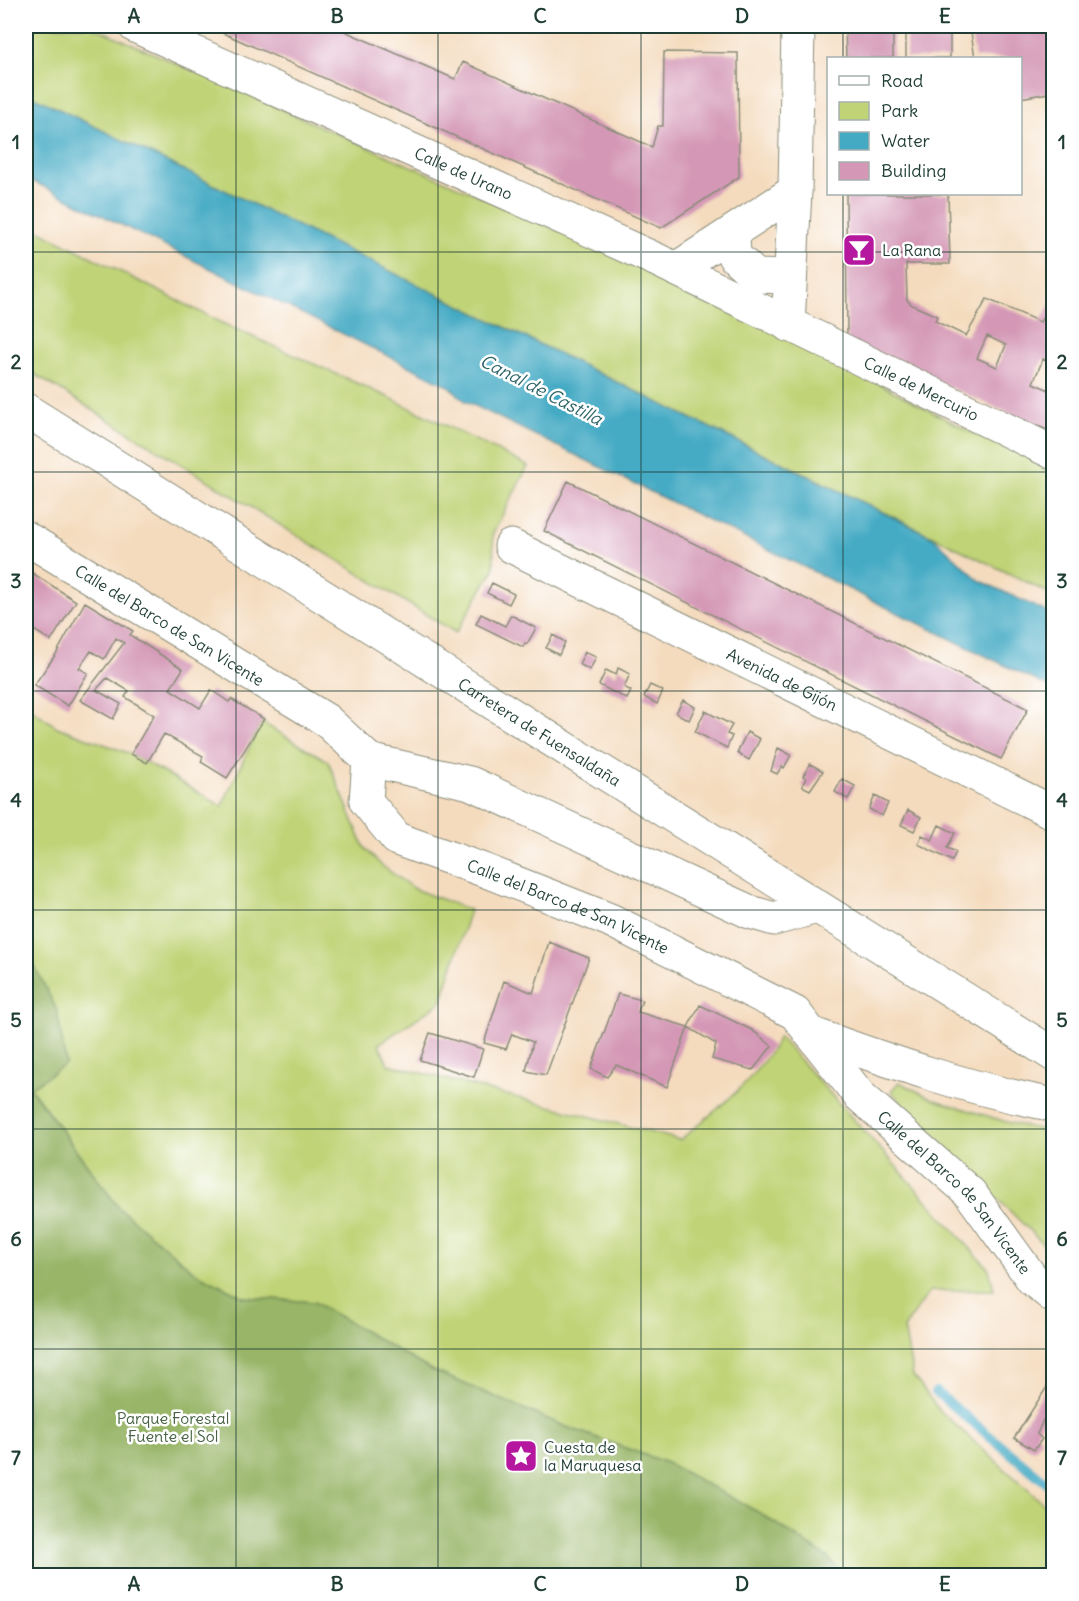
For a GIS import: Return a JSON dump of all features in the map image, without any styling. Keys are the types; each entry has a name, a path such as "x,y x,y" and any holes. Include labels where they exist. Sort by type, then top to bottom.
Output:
{"street":[{"name":"Calle de Urano","path":"135,26 676,269 788,325"},
{"path":"788,325 795,191 798,26"},
{"path":"676,269 733,235 795,191"},
{"path":"733,235 734,256 756,276 790,277"},
{"name":"Calle de Mercurio","path":"788,325 1053,453"},
{"name":"Carretera de Fuensaldaña","path":"26,410 1053,1055"},
{"name":"Calle del Barco de San Vicente","path":"26,538 326,720 369,759 470,783 750,912 774,919 817,907"},
{"name":"Avenida de Gijón","path":"511,546 1053,813"},
{"name":"Calle del Barco de San Vicente","path":"369,759 366,801 397,839 610,920 795,1013 859,1095 970,1193 1033,1281 1053,1297"},
{"name":"Calle del Barco de San Vicente","path":"810,1033 908,1068 990,1093 1053,1105"}],"green space":[{"path":"26,26 91,26 651,271 779,331 973,433 1053,469 1053,595 26,93"},
{"path":"26,224 224,324 390,398 528,466 493,533 494,569 456,633 26,369"},
{"path":"26,705 57,727 131,754 222,806 261,722 328,761 364,847 381,865 414,889 470,910 441,1002 379,1044 388,1064 680,1140 747,1081 770,1053 779,1037 989,1269 994,1290 930,1291 904,1328 913,1376 940,1411 1053,1512 1053,1575 844,1575 827,1557 667,1463 564,1426 429,1369 314,1302 244,1297 196,1273 119,1208 30,1087 57,1011 26,949"},
{"name":"Parque Forestal Fuente el Sol","path":"26,949 57,1011 66,1064 30,1088 119,1208 196,1273 244,1297 314,1302 429,1369 564,1426 667,1463 758,1512 827,1557 844,1575 26,1575"},
{"path":"899,1082 935,1100 1010,1123 1053,1132 1053,1254 899,1100 891,1091"}],"water":[{"name":"Canal de Castilla","path":"26,93 933,537 979,580 1053,615 1053,689 465,401 449,386 26,178"}],"building":[{"path":"207,26 333,26 455,79 463,62 652,147 658,126 663,126 664,52 738,53 739,177 661,228"},
{"path":"845,26 893,26 893,57 846,57"},
{"path":"906,26 950,26 950,57 906,57"},
{"path":"970,26 1054,26 1054,92 1022,98 1022,57 975,57"},
{"path":"846,195 948,195 950,264 906,264 907,300 912,305 937,316 935,321 966,336 987,299 1040,322 1054,297 1054,364 1043,359 1033,383 1054,392 1054,433 847,342","holes":["987,336 1006,345 997,367 977,358"]},
{"path":"568,481 1028,709 1001,759 544,531"},
{"path":"26,569 76,601 51,641 26,625"},
{"path":"492,583 514,594 509,604 487,593"},
{"path":"85,602 133,631 130,635 183,669 170,689 200,708 211,690 229,702 231,699 264,719 227,778 201,762 203,756 164,734 147,763 131,754 154,715 125,697 129,691 107,678 96,690 121,704 113,719 80,700 124,643 116,638 104,659 91,651 79,668 88,673 68,706 34,685 56,654"},
{"path":"481,614 505,626 511,615 536,628 523,647 476,624"},
{"path":"553,635 565,642 559,655 546,648"},
{"path":"585,652 596,657 590,670 579,664"},
{"path":"618,668 630,674 624,687 631,691 627,699 599,685 606,670 616,675"},
{"path":"650,685 663,691 657,704 644,697"},
{"path":"683,700 695,707 689,720 676,713"},
{"path":"705,711 732,725 727,734 732,736 727,748 695,732"},
{"path":"747,732 760,739 749,760 737,753"},
{"path":"778,748 791,755 784,768 782,766 777,774 771,771"},
{"path":"810,764 823,771 810,790 802,786 806,778 803,776"},
{"path":"842,779 855,786 848,799 835,792"},
{"path":"875,796 888,803 882,816 869,809"},
{"path":"908,810 921,817 914,831 901,825"},
{"path":"939,825 955,833 947,848 956,852 952,861 918,844 922,835 932,840"},
{"path":"549,942 589,958 546,1075 526,1071 533,1042 512,1034 506,1049 484,1043 504,981 533,993"},
{"path":"618,994 642,1000 638,1012 688,1027 667,1087 616,1065 607,1077 591,1069"},
{"path":"700,1005 752,1030 772,1046 753,1070 712,1059 716,1044 688,1027"},
{"path":"430,1033 483,1049 474,1077 420,1060"},
{"path":"1054,1376 1054,1424 1043,1420 1037,1434 1042,1439 1034,1450 1014,1438"}],"waterway":[{"path":"936,1392 1054,1489"}],"place":[{"name":"La Rana","path":"859,250"},
{"name":"Cuesta de la Maruquesa","path":"521,1456"}]}
